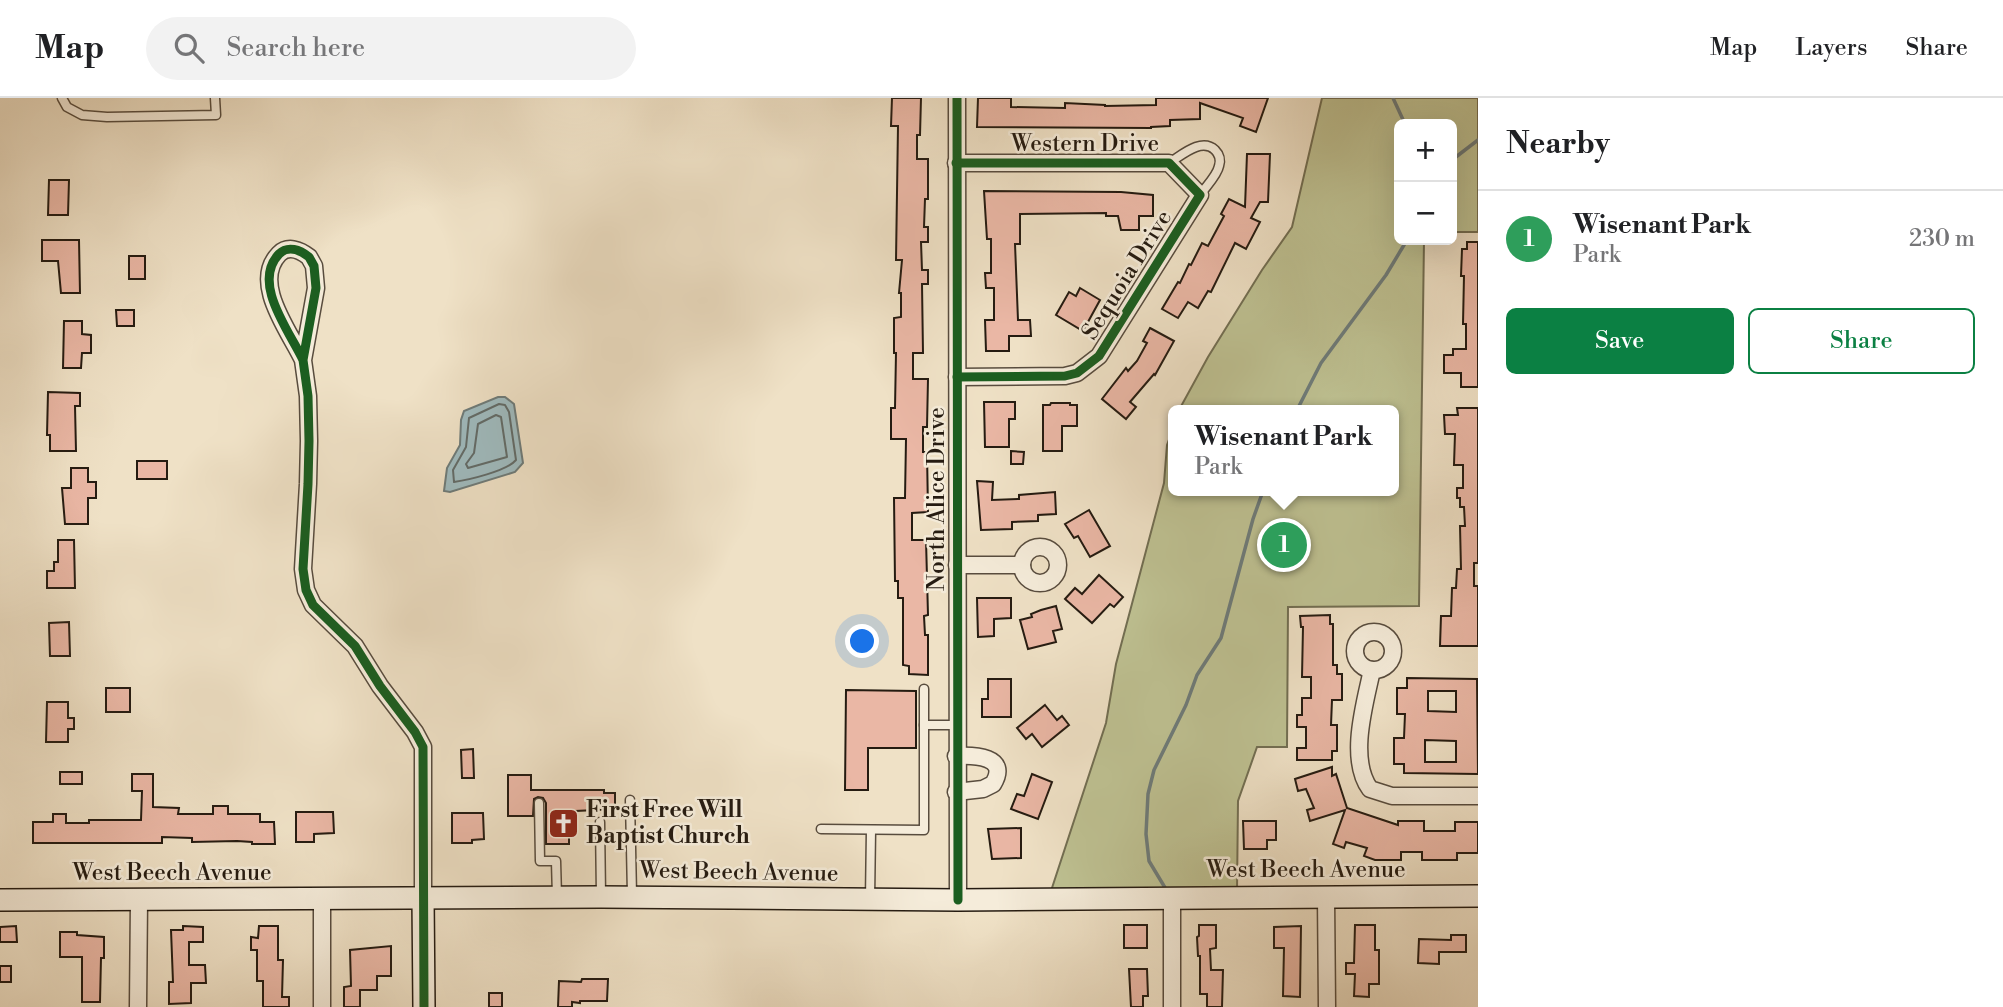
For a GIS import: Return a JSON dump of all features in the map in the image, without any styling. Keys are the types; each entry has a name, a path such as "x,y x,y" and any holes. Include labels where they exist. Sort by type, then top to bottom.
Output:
{"main road":[{"name":"West Beech Avenue","path":"0,900 632,897 958,900 1478,896"},
{"path":"424,898 424,1007"}],"street":[{"name":"North Alice Drive","path":"957,98 958,900"},
{"name":"Western Drive","path":"956,163 1169,163 1200,195"},
{"name":"Sequoia Drive","path":"957,377 1065,376 1087,367 1108,344 1200,195"},
{"path":"303,360 275,306 269,285 270,274 279,254 285,250 293,249 309,257 316,275 303,360 308,396 309,442 303,569 306,590 313,605 355,646 423,747 424,898"},
{"path":"957,565 1022,565"},
{"path":"1372,670 1361,728 1359,758 1360,770 1370,789 1392,796 1478,796"},
{"path":"956,756 971,755 990,760 996,764 998,771 993,784 984,789 956,792"},
{"path":"1172,897 1172,1007"},
{"path":"1326,897 1327,1007"},
{"path":"322,898 322,1007"},
{"path":"138,1007 139,900"}],"lane":[{"path":"62,98 66,107 82,114 107,117 216,115 215,98"},
{"path":"1169,163 1198,146 1204,145 1216,152 1220,163 1218,169 1200,195"},
{"path":"821,830 924,830 924,689"},
{"path":"924,725 957,724"},
{"path":"630,800 632,897"},
{"path":"539,803 540,861 556,861 557,897"},
{"path":"600,822 601,897"},
{"path":"870,899 871,830"}],"green space":[{"path":"1322,98 1478,98 1478,232 1457,232 1457,119 1394,119 1394,245 1424,245 1419,606 1288,607 1287,747 1257,747 1238,801 1237,891 1051,891 1106,723 1116,664 1164,483 1168,442 1168,496 1399,496 1399,405 1182,405 1262,270 1292,227"}],"water":[{"path":"498,397 505,397 514,404 523,463 515,472 450,492 444,491 447,468 460,445 464,411"}],"building":[{"path":"892,98 921,98 917,159 928,159 928,199 925,199 924,227 928,227 928,242 921,242 922,270 928,270 928,284 922,284 923,353 913,353 913,379 928,379 927,427 923,427 923,452 927,452 928,512 912,513 912,540 926,540 928,615 924,616 925,635 928,635 928,675 909,674 909,666 903,665 903,598 898,598 898,581 895,581 894,498 905,498 906,439 891,439 891,408 895,408 894,318 901,317 899,293 902,260 896,260 898,126 891,126"},
{"path":"978,98 1011,98 1011,107 1065,108 1065,103 1105,106 1156,105 1156,98 1268,98 1256,132 1240,126 1243,118 1200,103 1200,119 1170,120 1170,126 977,127"},
{"path":"1247,154 1270,154 1268,202 1260,202 1251,218 1260,222 1246,249 1235,243 1211,292 1208,291 1198,308 1188,302 1178,318 1162,309 1178,282 1180,283 1202,243 1208,246 1224,216 1221,214 1229,199 1245,207"},
{"path":"49,180 69,180 68,215 48,215"},
{"path":"984,191 1121,192 1153,195 1153,216 1139,216 1139,230 1121,230 1118,216 1106,216 1106,213 1020,214 1020,244 1015,244 1018,320 1030,320 1031,336 1009,336 1009,351 986,351 985,320 994,320 994,288 986,288 985,273 991,273 991,239 987,239"},
{"path":"42,240 79,240 80,293 61,293 58,261 42,261"},
{"path":"1467,242 1478,242 1478,387 1461,387 1461,373 1444,373 1444,355 1453,355 1453,349 1466,349 1466,324 1463,324 1464,276 1461,276 1462,249 1467,249"},
{"path":"129,256 145,256 145,279 129,279"},
{"path":"1080,288 1100,300 1083,331 1056,315 1069,292 1076,296"},
{"path":"116,310 134,310 134,326 117,326"},
{"path":"64,321 82,321 82,334 91,335 91,353 82,353 81,368 63,368"},
{"path":"1150,328 1174,341 1155,375 1130,402 1136,407 1126,419 1102,399 1126,368 1128,371 1137,361 1147,343 1143,341"},
{"path":"48,392 80,393 80,406 75,406 76,451 50,451 50,435 47,435"},
{"path":"984,402 1015,402 1015,419 1009,419 1009,447 985,447"},
{"path":"1043,405 1077,405 1077,426 1062,426 1062,451 1043,451"},
{"path":"1457,408 1478,408 1478,563 1474,563 1474,586 1478,586 1478,646 1440,646 1441,616 1451,616 1452,588 1456,588 1457,569 1461,569 1460,526 1465,526 1464,507 1460,507 1460,498 1457,498 1457,488 1463,488 1463,465 1454,465 1455,434 1445,434 1444,415 1458,415"},
{"path":"1011,451 1024,452 1023,464 1011,464"},
{"path":"137,461 167,461 167,479 137,479"},
{"path":"71,468 88,468 88,482 96,482 96,498 88,498 88,524 65,524 62,488 71,488"},
{"path":"977,481 993,482 992,500 1019,499 1019,495 1055,492 1056,514 1038,515 1038,521 1012,522 1012,529 981,530"},
{"path":"1089,510 1110,546 1090,557 1078,536 1074,538 1065,524"},
{"path":"58,540 74,540 75,588 47,588 47,571 54,571 54,562 58,562"},
{"path":"1099,575 1123,597 1114,607 1110,604 1092,623 1065,599 1075,588 1082,594"},
{"path":"977,598 1011,598 1011,618 994,619 994,636 978,637"},
{"path":"1056,606 1062,629 1053,631 1056,642 1028,649 1020,620"},
{"path":"1330,615 1330,624 1333,624 1333,665 1337,665 1337,674 1342,674 1342,700 1332,700 1331,725 1337,725 1337,751 1332,751 1332,760 1297,760 1297,748 1306,748 1306,727 1297,727 1297,715 1302,715 1302,698 1311,698 1311,677 1302,677 1303,627 1300,616"},
{"path":"69,622 70,656 50,656 49,623"},
{"path":"1407,678 1477,679 1478,774 1404,773 1404,764 1394,764 1394,738 1404,738 1405,714 1397,714 1397,688 1407,688","holes":["1428,691 1456,691 1456,712 1428,711","1425,740 1456,741 1456,762 1425,762"]},
{"path":"988,679 1011,679 1011,717 982,717 982,699 988,699"},
{"path":"106,688 130,688 130,712 106,712"},
{"path":"846,690 916,691 916,748 868,748 868,790 845,790"},
{"path":"47,702 68,702 68,718 74,718 74,729 68,729 68,742 46,742"},
{"path":"1045,705 1057,720 1062,716 1069,725 1042,747 1032,734 1026,739 1017,728"},
{"path":"473,749 474,778 462,778 461,750"},
{"path":"1332,767 1332,776 1336,774 1347,808 1398,825 1398,821 1424,821 1424,831 1455,831 1455,822 1478,822 1478,853 1457,853 1457,860 1422,860 1422,852 1401,852 1401,860 1375,860 1364,856 1367,848 1346,842 1344,848 1333,844 1345,810 1310,821 1307,810 1314,808 1306,789 1298,791 1295,779"},
{"path":"60,772 82,772 82,784 60,784"},
{"path":"132,774 153,774 153,807 179,808 178,814 213,814 213,806 228,806 228,814 260,814 260,822 274,822 275,844 192,842 192,838 162,837 162,843 33,843 33,822 53,822 53,814 66,814 66,823 141,820 142,791 132,791"},
{"path":"1032,774 1052,782 1038,819 1011,809 1017,794 1024,796"},
{"path":"508,775 531,775 531,790 604,790 604,793 615,793 615,809 576,811 576,820 569,820 569,844 546,844 546,803 543,798 534,799 533,816 508,816"},
{"path":"296,812 333,812 334,833 314,834 314,842 296,842"},
{"path":"452,813 483,813 484,839 472,840 472,843 452,843"},
{"path":"1243,821 1276,821 1276,840 1267,840 1267,849 1244,849"},
{"path":"1021,828 1021,858 992,859 988,829"},
{"path":"1124,925 1147,925 1147,948 1124,948"},
{"path":"1199,925 1216,925 1216,948 1210,949 1211,970 1223,970 1222,1007 1207,1007 1207,994 1200,994 1197,937"},
{"path":"1355,925 1375,925 1375,950 1379,950 1379,984 1369,984 1369,997 1354,996 1355,974 1346,974 1346,963 1354,963"},
{"path":"16,926 17,942 0,942 0,927"},
{"path":"183,926 203,927 203,942 189,942 189,965 205,965 206,983 191,983 191,1003 169,1004 169,982 173,982 171,930 183,930"},
{"path":"259,926 278,926 278,960 283,960 282,997 289,997 289,1007 263,1007 263,981 257,981 257,950 251,950 251,937 258,938"},
{"path":"1301,926 1300,997 1283,996 1284,948 1274,948 1274,927"},
{"path":"60,932 104,937 100,1002 82,1002 82,957 60,957"},
{"path":"1451,935 1466,935 1466,952 1439,952 1439,964 1418,963 1419,939 1451,940"},
{"path":"391,946 391,976 377,976 377,990 360,990 360,1007 344,1007 344,987 351,986 350,950"},
{"path":"0,966 11,966 11,982 0,982"},
{"path":"1129,969 1147,969 1148,996 1143,996 1143,1007 1131,1007"},
{"path":"582,979 608,979 607,1001 580,1001 572,1002 572,1007 558,1007 559,981 581,982"},
{"path":"489,993 502,993 502,1007 489,1007"}],"waterway":[{"path":"1393,98 1403,119"},
{"path":"1457,156 1478,140"},
{"path":"1300,405 1321,363 1386,275 1404,245"},
{"path":"1167,891 1149,861 1146,834 1148,794 1154,770 1186,705 1197,675 1221,638 1261,496"}],"cycle path":[{"path":"957,98 958,900"},
{"path":"956,163 1169,163 1200,195 1099,356 1077,373 1065,376 957,377"},
{"path":"303,360 282,322 271,293 269,279 271,266 279,254 290,249 309,257 314,266 316,288 303,360 308,396 309,441 303,569 306,590 313,605 355,646 423,747 424,1007"}],"place":[{"name":"Wisenant Park","path":"1284,545"},
{"name":"First Free Will Baptist Church","path":"563,823"}]}
